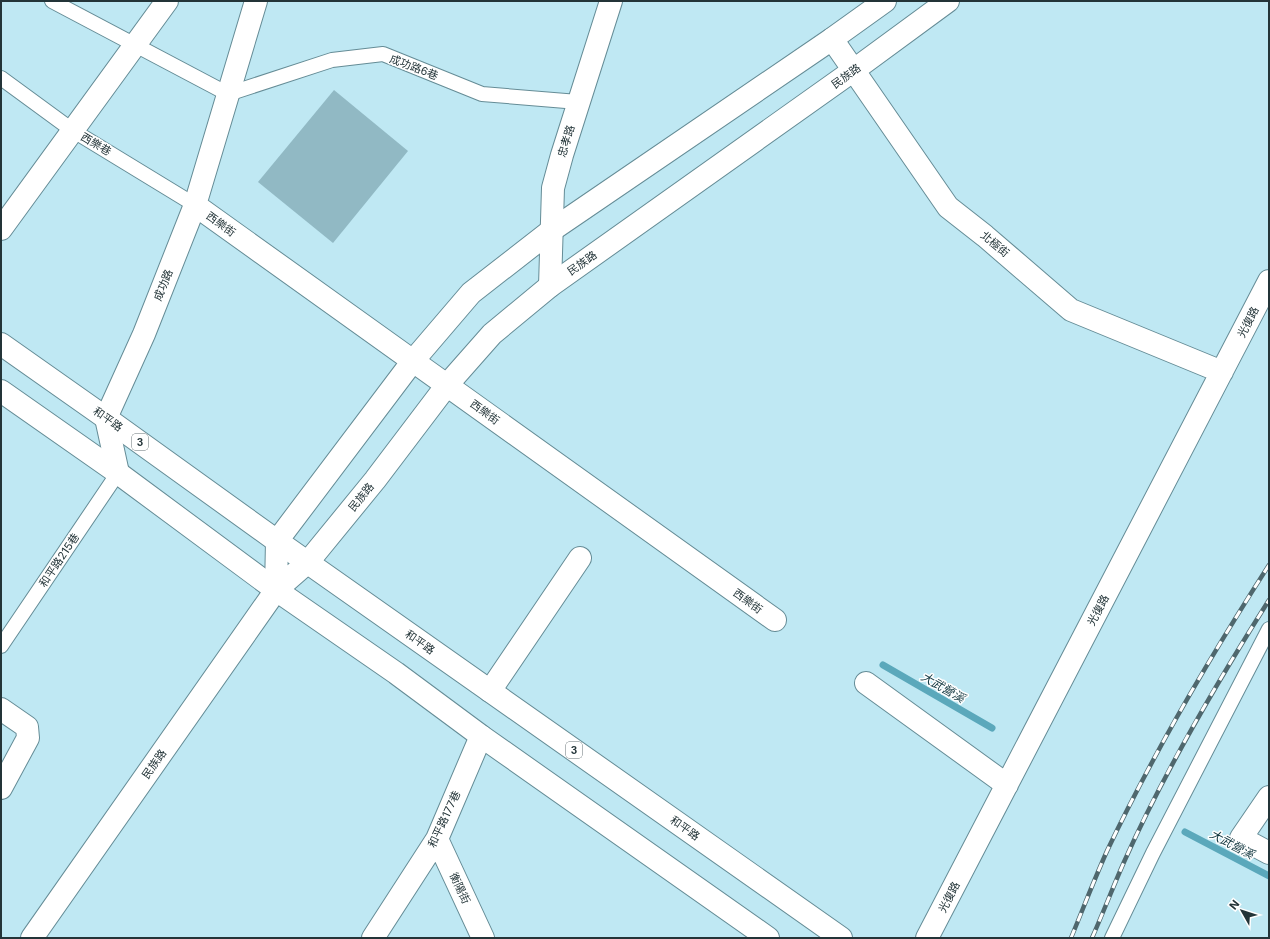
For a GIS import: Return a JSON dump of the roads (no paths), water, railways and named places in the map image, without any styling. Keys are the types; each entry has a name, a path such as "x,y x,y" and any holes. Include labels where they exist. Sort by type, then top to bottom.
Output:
{"street":[{"path":"1,229 133,45 167,1"},
{"name":"成功路","path":"106,418 144,334 195,205 256,1"},
{"name":"忠孝路","path":"550,286 553,188 578,102 611,1"},
{"path":"276,590 277,542 412,362 471,294 552,230 832,39 885,1"},
{"name":"民族路","path":"32,938 276,590 308,562 375,480 447,385 492,334 550,286 854,70 948,1"},
{"name":"北極街","path":"832,39 948,207 1072,310 1222,372"},
{"name":"西樂街","path":"195,205 412,362 447,385 775,620"},
{"name":"光復路","path":"927,938 1269,281"},
{"name":"和平路","path":"1,344 277,542 308,562 841,938"},
{"path":"1,391 118,473 276,590 396,673 480,736 768,938"},
{"path":"106,418 118,473"},
{"path":"490,691 580,558"},
{"path":"866,683 1007,785"},
{"path":"1,709 27,727 28,738 1,788"},
{"name":"和平路177巷","path":"373,938 436,839 480,736"},
{"path":"1269,797 1241,838 1269,853"},
{"name":"衡陽街","path":"436,839 483,938"}],"lane":[{"path":"52,1 228,94"},
{"name":"成功路6巷","path":"228,94 332,60 382,54 482,94 578,102"},
{"name":"西樂巷","path":"1,78 72,130 195,205"},
{"name":"和平路215巷","path":"1,646 118,473"},
{"path":"1112,938 1153,853 1269,629"}],"waterway":[{"name":"大武營溪","path":"883,665 992,728"},
{"name":"大武營溪","path":"1185,832 1269,876"}],"railway":[{"path":"1071,938 1107,851 1163,741 1225,635 1269,565"},
{"path":"1092,938 1124,862 1173,762 1210,696 1269,600"}]}
